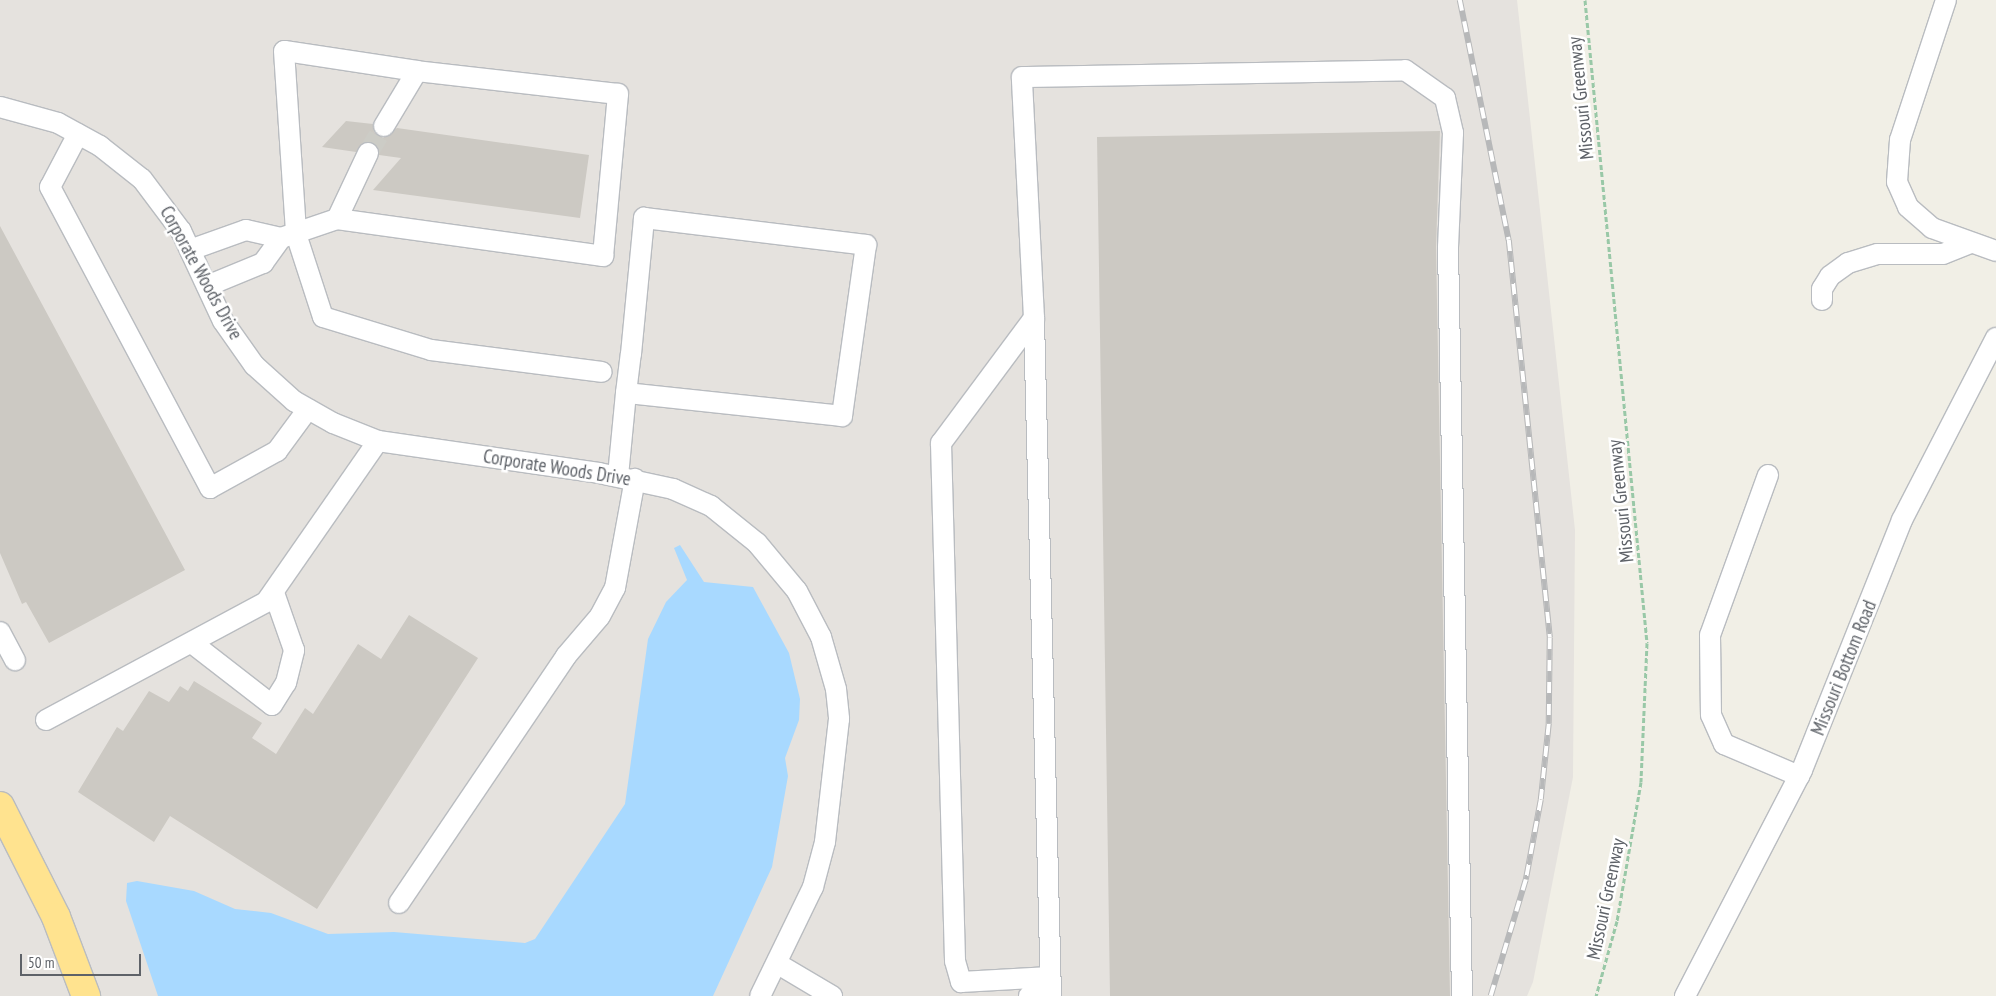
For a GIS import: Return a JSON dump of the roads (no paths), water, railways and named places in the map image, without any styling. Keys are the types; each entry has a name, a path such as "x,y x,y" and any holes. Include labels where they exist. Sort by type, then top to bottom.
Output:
{"highway":[{"path":"0,806 56,917 86,996"}],"street":[{"path":"1946,0 1900,140 1897,182 1908,207 1926,222 1970,243 1996,251"},
{"path":"190,250 246,230 288,236 337,219 603,256 618,94 417,71 284,51 288,236 323,317 431,350 602,372"},
{"path":"1050,986 1034,318 1022,77 1405,70 1445,98 1453,134 1448,247 1462,996"},
{"path":"384,126 417,71"},
{"name":"Corporate Woods Drive","path":"0,107 58,122 100,146 142,178 163,202 190,250 223,321 254,365 308,409 378,441 626,478 672,489 711,506 757,543 797,591 821,636 836,689 837,746 825,842 813,887 778,964 760,996"},
{"path":"78,134 50,187 210,488 277,451 308,409"},
{"path":"337,219 368,153"},
{"path":"398,903 566,656 600,616 615,588 626,478 626,393 644,218 866,245 842,416 626,393"},
{"path":"207,286 263,263 288,236"},
{"path":"1822,300 1822,289 1830,276 1848,263 1878,254 1943,254 1970,243"},
{"path":"1034,318 941,443 955,961 961,982 1050,986 1061,996"},
{"name":"Missouri Bottom Road","path":"1685,996 1799,776 1902,520 1996,338"},
{"path":"46,720 266,602 378,441"},
{"path":"1768,475 1710,635 1711,715 1724,744 1799,776"},
{"path":"192,643 272,705 286,683 294,650 291,633 274,593"},
{"path":"0,632 15,660"},
{"path":"778,964 832,996"},
{"path":"1028,996 1050,986"}],"water":[{"path":"680,545 704,582 753,587 789,653 800,699 799,720 785,758 788,776 772,867 713,996 158,996 126,901 127,883 137,881 194,891 235,909 271,913 328,934 394,932 525,943 535,939 625,804 648,639 666,602 687,580 674,548"}],"tunnel":[{"path":"368,153 384,126"}],"railway":[{"path":"1460,0 1509,240 1550,638 1549,724 1541,800 1526,880 1491,996"}]}
